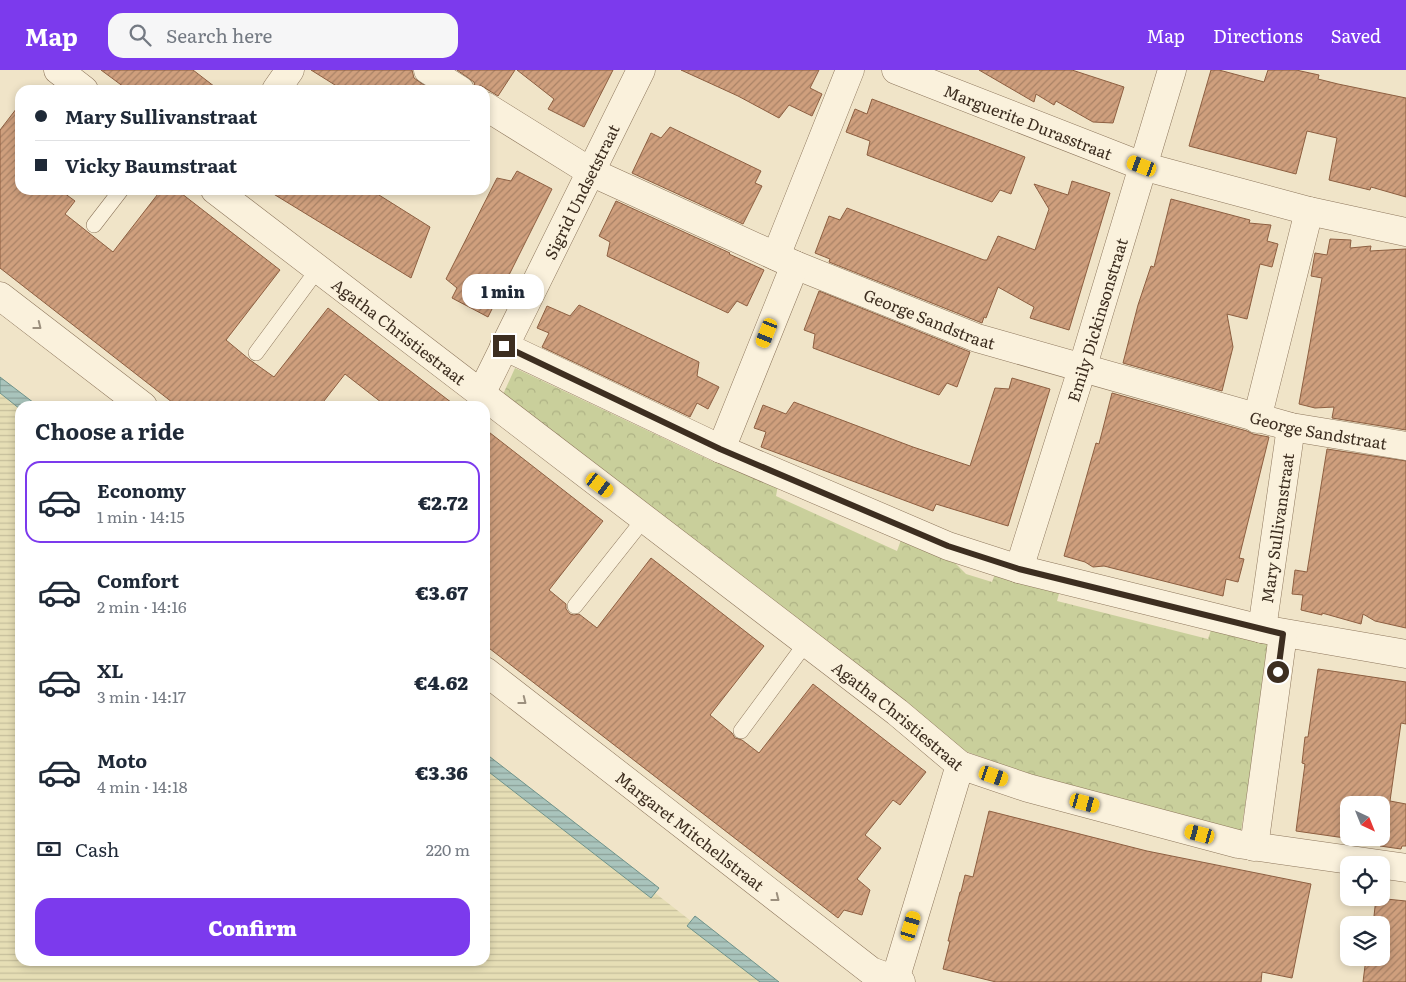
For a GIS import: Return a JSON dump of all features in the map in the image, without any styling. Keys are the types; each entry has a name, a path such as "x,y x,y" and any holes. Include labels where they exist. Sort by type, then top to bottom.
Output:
{"street":[{"path":"58,70 78,85"},
{"path":"280,85 290,70"},
{"path":"428,70 452,85"},
{"name":"Sigrid Undsetstraat","path":"476,400 641,70"},
{"path":"720,449 780,300 789,221 850,70"},
{"name":"Marguerite Durasstraat","path":"896,70 1142,166 1309,211 1406,232"},
{"name":"Emily Dickinsonstraat","path":"1019,569 1082,369 1172,70"},
{"name":"George Sandstraat","path":"490,109 591,172 785,260 978,338 1257,419 1291,427 1406,446"},
{"name":"Agatha Christiestraat","path":"220,195 318,270 476,400"},
{"path":"1257,419 1309,211"},
{"path":"0,296 136,401"},
{"path":"504,346 720,449 948,546 1019,569 1272,631 1406,654"},
{"name":"Agatha Christiestraat","path":"490,410 644,519 897,712 960,765 1028,788 1238,844 1406,868"},
{"name":"Mary Sullivanstraat","path":"1254,847 1285,464 1291,427"},
{"name":"Margaret Mitchellstraat","path":"490,675 871,971 898,981"},
{"path":"898,981 960,765"}],"lane":[{"path":"94,225 116,195"},
{"name":"Agatha Christiestraat","path":"256,353 318,270"},
{"path":"574,606 644,519"},
{"path":"741,731 806,643"}],"shaded area":[{"path":"0,393 15,405 15,966 490,966 490,773 651,898 655,893 691,921 688,926 760,982 0,982"}],"green space":[{"path":"515,368 714,462 778,485 776,496 897,551 901,540 947,555 966,574 992,582 996,571 1060,590 1057,601 1208,639 1212,627 1267,642 1269,655 1241,831 1033,776 965,751 500,401"}],"water":[{"path":"0,377 31,401 15,401 15,405 0,393"},
{"path":"490,757 659,888 651,898 490,773"},
{"path":"695,916 779,982 760,982 687,926"}],"building":[{"path":"101,70 193,70 212,85 121,85"},
{"path":"311,70 412,70 414,78 424,85 335,85"},
{"path":"457,70 515,70 498,96 490,91 490,85 475,85 474,82"},
{"path":"517,70 613,70 584,127 548,109 554,99"},
{"path":"681,70 819,70 810,88 822,94 812,116 789,105 779,118 738,96"},
{"path":"979,70 1072,70 1124,87 1113,123 1093,122 1056,101 1054,105 1036,94 1034,102"},
{"path":"1211,70 1219,70 1264,82 1268,70 1296,70 1319,75 1318,79 1406,98 1406,197 1371,187 1370,190 1329,180 1337,138 1307,131 1296,174 1189,146"},
{"path":"872,99 1025,157 1011,194 1000,190 992,202 867,155 870,141 846,132 855,109 867,114"},
{"path":"15,110 15,195 67,195 75,201 65,214 113,252 157,195 183,195 280,270 226,340 274,377 328,308 449,401 380,401 345,374 324,401 171,401 0,268 0,130"},
{"path":"670,127 761,171 755,183 762,186 743,224 632,173 651,133 661,138"},
{"path":"517,171 552,189 488,317 452,298 457,288 446,279 497,178 511,181"},
{"path":"1072,181 1110,193 1069,330 1030,318 1034,307 998,287 986,318 984,317 982,323 829,262 830,259 815,253 829,216 840,220 847,208 984,260 987,260 998,236 1035,250 1049,209 1034,184 1068,195"},
{"path":"275,195 379,195 430,227 411,278"},
{"path":"1171,199 1250,220 1249,223 1271,225 1267,241 1278,244 1272,267 1260,264 1247,319 1227,314 1233,347 1222,391 1123,363 1138,305 1151,266 1154,267"},
{"path":"616,201 764,270 747,306 737,301 728,313 607,256 610,242 599,236"},
{"path":"1330,239 1351,240 1350,248 1371,246 1370,251 1406,249 1406,430 1332,418 1334,407 1315,408 1299,404 1322,278 1311,276 1315,253 1327,255"},
{"path":"819,291 970,352 957,387 947,383 939,395 813,348 815,334 804,330"},
{"path":"579,305 699,362 697,376 719,387 708,409 697,403 690,417 542,347 549,333 537,328 547,306 570,316"},
{"path":"1012,378 1050,389 1008,526 936,504 933,511 761,447 766,432 754,428 763,405 786,414 794,402 913,447 970,466 995,388 1009,389"},
{"path":"1112,393 1269,437 1239,558 1244,559 1238,582 1226,579 1223,596 1104,566 1093,567 1085,562 1064,556 1096,443 1099,444"},
{"path":"490,433 603,521 549,590 566,604 566,609 570,614 579,614 597,628 651,558 764,646 710,715 732,733 735,738 742,740 759,753 813,684 926,772 900,805 893,800 865,835 881,848 857,879 870,890 862,915 844,910 838,918 490,649"},
{"path":"1327,449 1406,461 1406,628 1375,621 1363,614 1361,624 1322,613 1322,615 1301,610 1303,595 1292,594 1295,570 1307,572"},
{"path":"1318,669 1406,682 1406,724 1401,723 1390,801 1390,796 1340,796 1340,837 1296,831 1305,764 1302,763 1305,737 1308,737"},
{"path":"1390,801 1406,804 1406,846 1402,846 1401,849 1380,846 1390,846"},
{"path":"989,811 1147,851 1311,884 1292,978 1262,972 1261,982 996,982 943,969 960,892 965,875 973,877"},
{"path":"1390,899 1406,901 1406,982 1363,982 1365,966 1390,966 1390,916 1374,916 1375,906 1390,906"}],"route":[{"path":"504,346 720,449 948,546 1019,569 1283,634 1278,672"}]}
